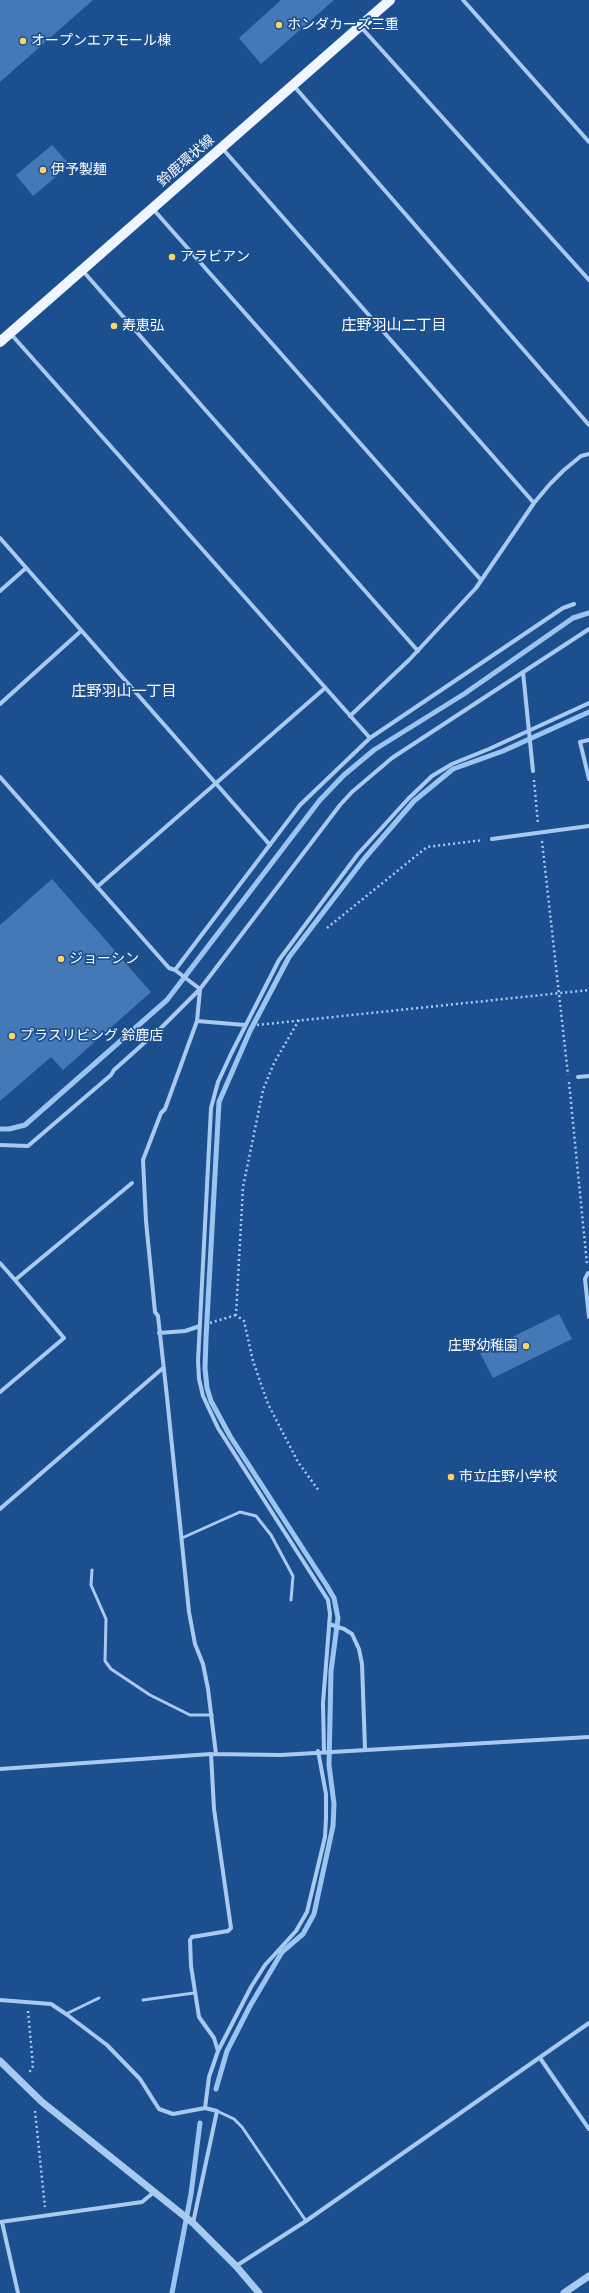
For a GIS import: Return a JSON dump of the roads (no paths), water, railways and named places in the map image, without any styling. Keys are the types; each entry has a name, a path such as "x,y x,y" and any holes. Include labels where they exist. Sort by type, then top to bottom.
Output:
{"main road":[{"name":"鈴鹿環状線","path":"0,342 390,0"}],"street":[{"path":"463,0 589,142"},
{"path":"360,26 589,280"},
{"path":"293,84 589,425"},
{"path":"222,147 534,503"},
{"path":"153,209 481,580"},
{"path":"82,270 418,651"},
{"path":"10,333 370,738"},
{"path":"350,716 418,651 476,588 534,503 564,470 581,456 589,454"},
{"path":"0,538 270,846"},
{"path":"0,591 26,568"},
{"path":"175,970 313,791 370,738 563,608 574,604"},
{"path":"0,1145 28,1146 111,1075 114,1070 162,1027 200,989 340,805 352,792 392,758 589,629"},
{"path":"0,704 81,631"},
{"path":"523,672 533,771"},
{"path":"97,887 325,688"},
{"path":"325,1751 323,1703 329,1624 328,1600 218,1428 203,1396 198,1361 211,1108 218,1082 245,1025 279,960 358,854 408,799 432,776 452,764 529,732 589,704"},
{"path":"589,740 580,742 589,779"},
{"path":"0,777 169,968 175,970 200,989"},
{"path":"492,839 589,826"},
{"path":"200,989 197,1021 165,1109 161,1114 143,1160 146,1221 155,1312 158,1316 162,1368 193,1631 195,1644 203,1664 212,1715 214,1809 231,1928 228,1931 192,1937 190,1940 194,1993 199,2018 214,2038 218,2051"},
{"path":"197,1021 245,1025"},
{"path":"578,1077 589,1076"},
{"path":"15,1280 132,1182"},
{"path":"0,1392 64,1338 15,1280 1,1267"},
{"path":"588,1273 585,1279 589,1317"},
{"path":"159,1333 184,1331 200,1326"},
{"path":"0,1509 162,1368"},
{"path":"329,1624 344,1629 352,1634 359,1649 365,1749"},
{"path":"0,1769 213,1754 281,1755 335,1750 589,1737"},
{"path":"204,2108 209,2077 218,2051 265,1965 296,1931 308,1912 324,1837 326,1818 326,1794 318,1751"},
{"path":"0,2000 51,2004 66,2014 107,2045 140,2079 159,2110 173,2114 204,2108 217,2111 193,2223"},
{"path":"236,2266 306,2221 589,2023"},
{"path":"540,2058 589,2129"},
{"path":"0,2061 42,2102 153,2193 193,2223 236,2266 259,2293"},
{"path":"18,2293 1,2222 142,2202 153,2193"},
{"path":"564,2293 589,2276"}],"lane":[{"path":"182,1538 240,1512 256,1516 271,1535 293,1576 290,1600"},
{"path":"92,1570 91,1585 106,1619 105,1660 111,1669 150,1695 190,1715 212,1715"},
{"path":"143,2000 194,1993"},
{"path":"66,2014 99,1998"},
{"path":"217,2111 234,2119 242,2127 306,2221"}],"waterway":[{"path":"0,1129 9,1129 25,1125 167,1000 320,800 344,775 374,750 464,694 573,618 589,613"},
{"path":"216,2089 227,2051 250,2006 282,1952 303,1934 314,1914 333,1826 334,1804 329,1765 331,1671 338,1618 334,1598 230,1436 211,1401 207,1388 205,1368 206,1338 219,1102 250,1031 289,957 364,859 414,801 453,769 503,751 589,712"},
{"path":"172,2293 191,2194 200,2123"}],"place":[{"name":"ホンダカーズ三重","path":"279,25"},
{"name":"オープンエアモール棟","path":"23,41"},
{"name":"伊予製麺","path":"43,170"},
{"name":"アラビアン","path":"172,257"},
{"name":"寿恵弘","path":"114,326"},
{"name":"ジョーシン","path":"61,959"},
{"name":"プラスリビング 鈴鹿店","path":"12,1036"},
{"name":"庄野幼稚園","path":"526,1346"},
{"name":"市立庄野小学校","path":"451,1477"}],"district":[{"name":"庄野羽山二丁目","path":"394,326"},
{"name":"庄野羽山一丁目","path":"124,692"}]}
